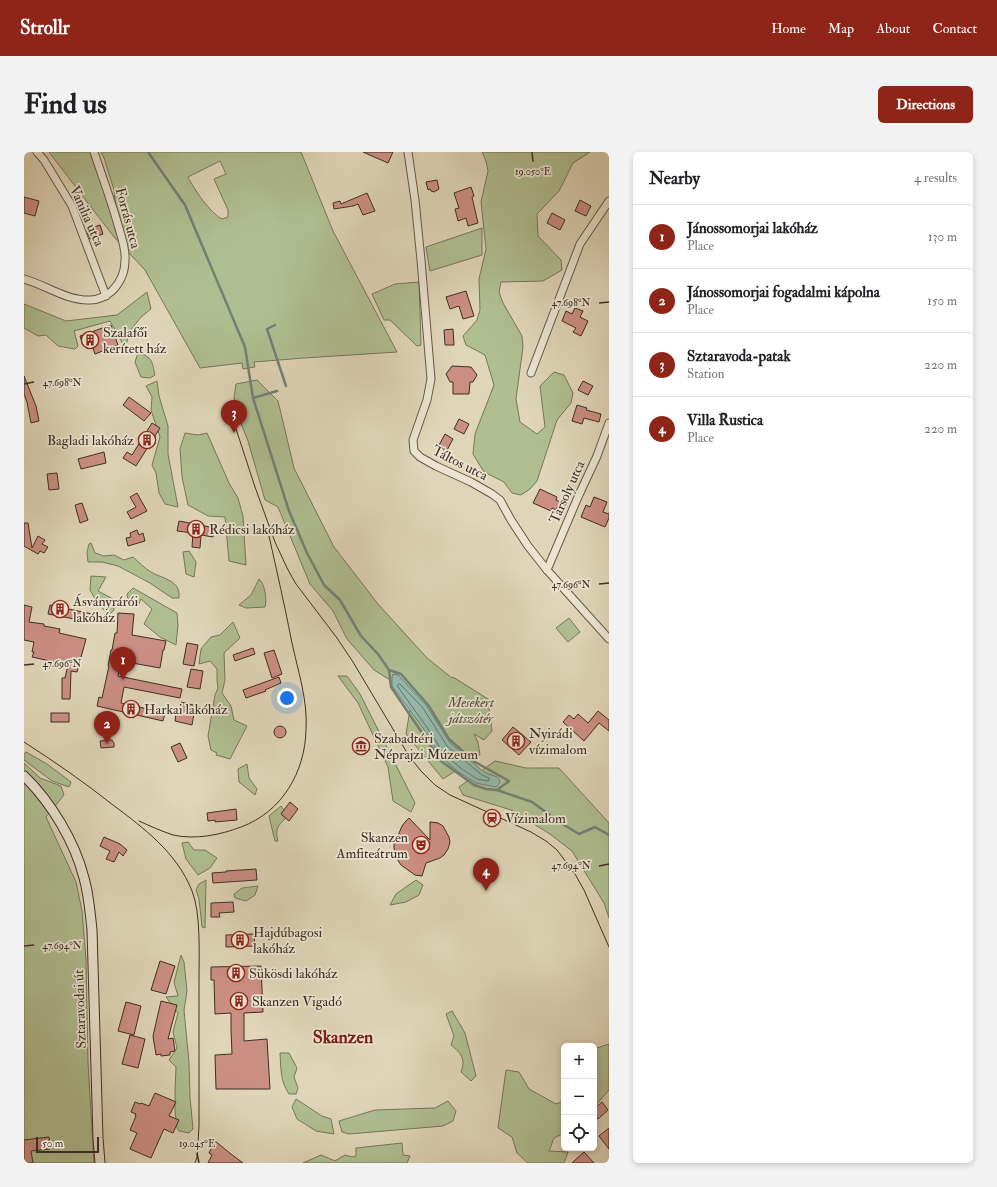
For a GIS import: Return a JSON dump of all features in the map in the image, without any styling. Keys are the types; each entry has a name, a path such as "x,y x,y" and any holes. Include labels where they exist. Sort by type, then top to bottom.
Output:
{"street":[{"name":"Vanilia utca","path":"37,152 44,160 72,206 106,296"},
{"name":"Forrás utca","path":"94,152 116,216 125,253 125,265 121,279 116,287 106,296"},
{"name":"Táltos utca","path":"408,152 415,200 431,379 427,400 413,440 414,451 420,457 471,482 500,500 528,546 547,570 609,639"},
{"path":"531,373 580,244 609,201"},
{"path":"24,278 74,298 91,300 100,299 106,296"},
{"name":"Tarsoly utca","path":"547,570 597,456 608,426"},
{"name":"Sztaravodai út","path":"24,776 48,803 63,828 80,864 88,898 92,930 100,1163"}],"green space":[{"path":"49,152 94,152 116,214 114,190 101,152 301,152 333,231 397,352 254,362 255,367 243,369 242,363 200,368 145,270 114,237","holes":["220,161 226,174 214,179 228,210 228,217 222,219 212,212 198,194 188,177"]},
{"path":"482,152 590,152 573,163 559,191 537,214 538,236 561,260 562,270 543,281 501,282 499,292 503,303 522,336 523,347 516,399 520,422 537,434 545,427 540,386 554,372 564,375 573,393 571,403 557,420 537,481 530,489 521,495 512,493 504,482 484,472 473,454 475,434 494,385 485,355 466,345 463,336 477,320 480,310 479,279 486,249 481,202 488,171"},
{"path":"482,228 482,255 430,271 426,247"},
{"path":"419,282 421,345 417,346 390,320 384,320 372,294 395,284"},
{"path":"147,292 151,309 141,317 130,331 125,348 110,321 74,331 78,346 75,349 58,346 46,335 38,336 24,328 24,304 66,321 117,315"},
{"path":"138,353 149,358 155,375 150,378 141,377 135,362"},
{"name":"Mesekert játszótér","path":"257,380 278,401 294,468 334,547 378,604 427,658 452,678 453,677 488,699 492,731 484,740 474,734 478,742 480,755 443,779 406,734 411,703 398,685 374,670 347,639 333,611 310,584 278,507 265,500 234,398 236,384"},
{"path":"157,381 159,396 168,426 168,454 178,507 165,504 159,493 156,473 152,465 160,437 151,410 152,397 146,386"},
{"path":"185,433 198,435 207,433 229,483 238,498 243,516 246,565 229,561 225,517 208,516 188,505 182,477 180,449"},
{"path":"91,543 95,553 104,556 114,555 124,560 133,557 148,570 174,584 179,592 179,598 172,598 150,583 118,566 102,562 88,562 87,552 89,544"},
{"path":"189,551 196,562 194,577 186,574 183,552"},
{"path":"91,576 106,577 98,591 113,599 114,610 109,615 98,604 90,590"},
{"path":"259,579 263,584 265,592 265,607 246,608 239,605 251,595"},
{"path":"133,588 177,613 178,625 176,645 160,637 144,624 152,609 141,599 138,606 129,605 127,594"},
{"path":"569,618 580,632 568,642 556,628"},
{"path":"233,622 240,638 224,653 225,680 222,693 231,706 234,720 247,726 230,759 216,755 217,753 211,750 208,736 215,695 218,688 217,669 210,661 199,664 201,649 211,637 220,635"},
{"path":"338,676 347,676 360,694 415,803 411,812 393,801 388,767 358,703"},
{"path":"26,752 47,764 71,782 69,787 52,781 24,760 24,754"},
{"path":"495,761 526,768 559,768 609,823 609,918 604,903 572,851 550,834 511,810 463,795 459,787"},
{"path":"24,763 40,778 61,786 64,795 46,817 76,882 82,911 86,959 88,1063 94,1163 24,1163"},
{"path":"247,764 249,778 257,789 255,795 239,782 238,769"},
{"path":"281,806 284,810 281,814 286,818 278,828 278,841 275,841 269,816"},
{"path":"188,842 194,850 205,850 217,858 210,868 198,875 186,859 182,843"},
{"path":"206,880 205,928 202,927 199,899 196,890 199,884"},
{"path":"416,880 423,885 419,895 406,902 390,905 396,894"},
{"path":"258,886 255,895 246,901 235,898 234,894 242,888"},
{"path":"181,955 184,962 187,991 184,1010 193,1129 189,1133 179,1131 177,1128 175,1111 176,1067 169,1060 177,1048 173,1032 178,1013 166,997 178,996 174,982"},
{"path":"452,1011 465,1033 476,1076 471,1081 461,1072 463,1063 462,1057 451,1045 454,1036 446,1014"},
{"path":"609,1044 609,1090 597,1104 597,1079 597,1048"},
{"path":"280,1053 289,1053 297,1068 294,1077 298,1088 296,1094 289,1094 284,1084"},
{"path":"506,1070 519,1072 529,1089 556,1104 561,1102 561,1134 554,1138 549,1151 568,1152 564,1163 528,1163 517,1153 512,1137 498,1128"},
{"path":"296,1099 322,1116 331,1119 334,1134 316,1131 297,1119 292,1107"},
{"path":"448,1101 456,1111 453,1121 443,1126 349,1134 342,1132 339,1121 375,1110 435,1108"},
{"path":"402,1143 403,1155 410,1156 407,1163 303,1163 321,1155 335,1161 345,1155 352,1157 356,1156 356,1148"}],"water":[{"path":"393,674 398,675 426,705 450,743 484,772 497,777 500,781 496,787 476,783 460,773 441,757 423,728 392,686"}],"building":[{"path":"363,152 393,152 388,163"},
{"path":"437,180 439,189 434,192 430,189 428,190 426,182"},
{"path":"471,187 474,196 472,197 478,223 468,226 466,218 458,221 455,209 459,208 454,193"},
{"path":"367,193 375,211 363,215 358,204 334,209 333,203 340,201 341,204"},
{"path":"24,197 39,201 35,216 24,213"},
{"path":"580,200 591,206 586,216 575,211"},
{"path":"552,213 565,220 560,230 547,223"},
{"path":"100,225 103,234 90,239 86,230"},
{"path":"466,291 474,316 463,319 459,306 450,309 446,297"},
{"path":"575,308 583,311 580,317 588,321 581,336 573,332 576,328 562,321 566,311 572,314"},
{"name":"Szalafői kerített ház","path":"111,325 118,345 95,354 91,342 83,345 80,336"},
{"path":"453,329 454,345 445,345 444,330"},
{"path":"452,366 471,367 477,375 473,382 470,382 469,394 453,394 453,382 450,382 446,374"},
{"path":"24,376 36,406 39,421 31,423 24,394"},
{"path":"583,381 593,386 588,395 578,390"},
{"path":"129,397 151,413 144,421 123,405"},
{"path":"577,405 587,408 586,410 601,414 599,422 584,418 582,424 572,421"},
{"path":"459,419 469,424 464,434 454,429"},
{"name":"Bagladi lakóház","path":"152,423 160,428 136,466 123,458 127,452 132,455"},
{"path":"445,434 453,439 446,452 438,447"},
{"path":"104,452 106,463 81,469 78,459"},
{"path":"57,473 59,489 49,490 47,474"},
{"path":"540,489 557,497 556,500 560,502 556,510 552,508 551,511 533,503"},
{"path":"137,493 147,511 131,519 127,512 136,507 130,497"},
{"path":"594,497 607,502 603,512 609,514 609,518 605,527 581,517 586,505 590,507"},
{"path":"82,503 88,520 80,523 75,505"},
{"name":"Rédicsi lakóház","path":"179,521 215,528 213,537 201,535 200,548 192,547 193,533 177,531"},
{"path":"24,523 28,523 32,548 38,536 45,540 42,544 48,547 44,553 40,551 38,554 24,546"},
{"path":"137,530 139,535 143,533 145,541 128,546 126,538 131,537 130,533"},
{"path":"24,605 32,607 29,622 44,624 44,626 60,629 59,633 86,639 77,672 71,671 70,699 62,699 62,678 65,678 68,665 32,657 34,652 32,652 34,642 24,640"},
{"name":"Ásványrárói lakóház","path":"50,605 92,614 90,622 48,614"},
{"path":"118,613 134,614 132,635 166,641 160,668 121,661 118,676 182,689 180,698 124,687 121,703 165,713 163,721 97,706 99,697 102,698 111,650 115,633 117,633"},
{"path":"187,643 198,645 194,666 183,664"},
{"path":"253,648 255,654 235,661 233,655"},
{"path":"274,650 282,674 272,678 264,653"},
{"path":"191,669 203,671 200,689 187,687"},
{"path":"279,677 281,683 265,690 266,691 246,698 243,690"},
{"path":"181,702 201,707 199,715 194,714 192,725 175,721 176,713 179,714"},
{"path":"598,711 609,720 609,731 599,723 584,741 563,722 569,715 574,719 578,714 588,723"},
{"path":"51,713 69,713 69,722 51,722"},
{"path":"278,726 282,726 286,732 282,738 278,738 274,734 274,730"},
{"name":"Nyirádi vízimalom","path":"513,727 531,742 519,755 502,740"},
{"path":"112,740 114,747 101,748 100,741"},
{"path":"180,743 187,758 178,762 171,747"},
{"path":"290,802 298,809 289,821 281,814"},
{"path":"236,809 237,820 215,822 215,820 208,821 207,813"},
{"name":"Skanzen Amfiteátrum","path":"409,818 430,840 430,822 438,823 443,826 449,837 450,842 444,855 426,863 422,876 415,875 401,865 397,859 394,848 394,838 397,838 402,826"},
{"path":"104,837 120,844 127,850 123,856 119,852 114,862 106,859 110,851 100,846"},
{"path":"256,869 257,880 213,883 212,873"},
{"path":"233,902 234,912 219,913 220,917 211,917 211,903"},
{"name":"Hajdúbagosi lakóház","path":"254,934 255,946 226,947 226,935"},
{"path":"160,961 175,966 166,994 151,990"},
{"path":"261,966 263,1012 244,1013 244,1041 267,1039 270,1089 216,1089 215,1055 232,1054 231,1013 215,1014 214,980 211,980 211,967"},
{"path":"161,1001 177,1005 168,1039 173,1038 175,1051 170,1052 170,1055 161,1056 161,1054 156,1055 153,1036"},
{"path":"126,1002 141,1006 134,1035 118,1031"},
{"path":"130,1035 145,1039 138,1068 122,1064"},
{"path":"155,1093 176,1102 169,1116 179,1120 173,1133 164,1129 151,1158 130,1149 137,1133 130,1130 136,1116 136,1114 131,1112 135,1102 149,1106"},
{"path":"602,1102 608,1110 598,1119 597,1118 597,1106"},
{"path":"609,1128 609,1149 599,1136"},
{"path":"49,1137 50,1149 31,1151 33,1163 24,1163 24,1140"},
{"path":"215,1141 243,1163 208,1163 212,1155 209,1153"},
{"path":"584,1152 594,1163 572,1163"}],"waterway":[{"path":"148,152 185,205 245,347 253,398 289,511 307,553 324,585 340,600 361,636 378,654 389,670 401,674 429,706 449,739 475,762 509,781 497,790 532,802 579,834 595,827 609,835"},
{"path":"275,325 267,329 286,386"},
{"path":"253,398 277,391"},
{"path":"389,670 391,687 441,761 474,785 486,789 497,790"}],"tram line":[{"path":"234,421 255,487 275,542 287,568 296,584 337,638 353,662 409,756 435,785 450,795 531,832 557,850 575,874 584,890 609,947"},
{"path":"139,821 173,835 199,837 225,832 256,820 268,811 279,801 296,775 305,746 306,708 269,536"},
{"path":"24,742 80,780 148,833 169,853 186,877 192,891 197,910 199,946 199,1127 197,1157 195,1163"}],"place":[{"name":"Szalafői kerített ház","path":"90,340"},
{"name":"Sztaravoda-patak","path":"234,433"},
{"name":"Bagladi lakóház","path":"147,440"},
{"name":"Rédicsi lakóház","path":"196,529"},
{"name":"Ásványrárói lakóház","path":"60,609"},
{"name":"Jánossomorjai lakóház","path":"123,680"},
{"name":"Harkai lakóház","path":"131,709"},
{"name":"Nyirádi vízimalom","path":"516,741"},
{"name":"Jánossomorjai fogadalmi kápolna","path":"107,744"},
{"name":"Szabadtéri Néprajzi Múzeum","path":"361,746"},
{"name":"Vízimalom","path":"492,818"},
{"name":"Skanzen Amfiteátrum","path":"421,845"},
{"name":"Villa Rustica","path":"486,891"},
{"name":"Hajdúbagosi lakóház","path":"240,940"},
{"name":"Sükösdi lakóház","path":"236,973"},
{"name":"Skanzen Vigadó","path":"239,1001"}],"district":[{"name":"Skanzen","path":"343,1037"}]}
